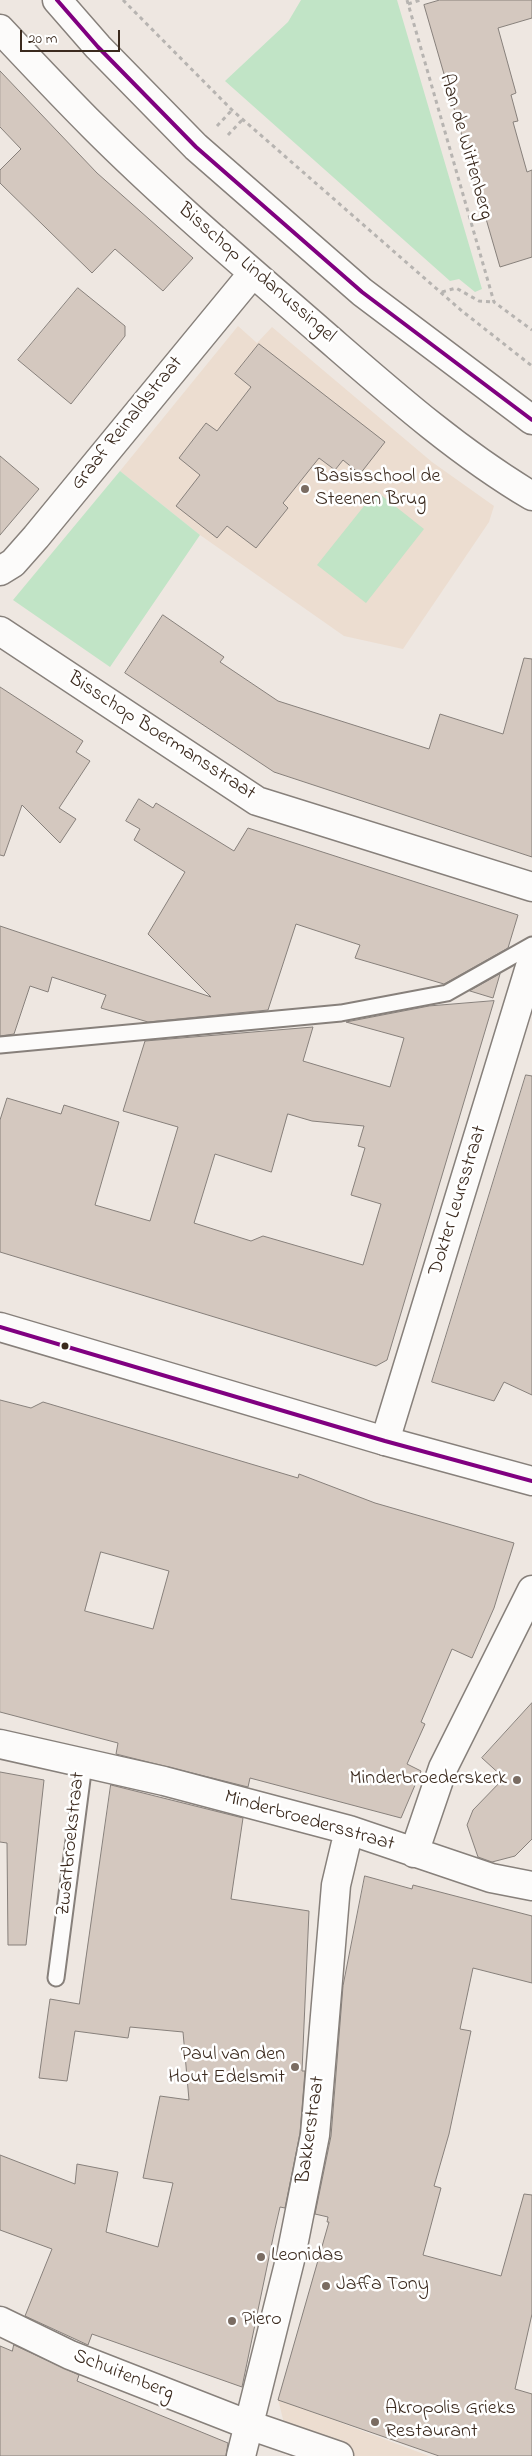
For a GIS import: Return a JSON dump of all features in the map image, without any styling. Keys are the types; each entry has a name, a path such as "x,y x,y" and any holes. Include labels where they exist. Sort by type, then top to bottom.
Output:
{"street":[{"path":"57,0 98,46 196,147 362,292 532,420"},
{"name":"Bisschop Lindanussingel","path":"0,29 94,128 253,273 362,368 461,448 532,496"},
{"name":"Graaf Reinaldstraat","path":"0,571 13,562 36,537 253,273"},
{"name":"Bisschop Boermansstraat","path":"0,631 257,801 532,887"},
{"name":"Dokter Leursstraat","path":"385,1441 532,960"},
{"path":"0,1327 385,1441 532,1481"},
{"path":"414,1853 443,1768 532,1590"},
{"name":"Zwartbroekstraat","path":"0,1744 84,1764"},
{"name":"Minderbroedersstraat","path":"84,1764 164,1781 349,1830 491,1878 532,1886"},
{"name":"Bakkerstraat","path":"242,2456 291,2256 315,2135 336,1885 349,1830"},
{"name":"Schuitenberg","path":"0,2321 70,2355 249,2425 339,2456"}],"lane":[{"path":"0,1045 341,1013 437,995 446,993 532,945"},
{"name":"Zwartbroekstraat","path":"56,1978 84,1764"}],"path":[{"path":"123,0 232,110 441,293 532,366"},
{"path":"407,2 420,0"},
{"name":"Aan de Wittenberg","path":"407,2 494,302"},
{"path":"441,293 456,288 479,301 494,302 532,330"}],"shaded area":[{"name":"Basisschool de Steenen Brug","path":"238,326 257,343 272,327 432,462 494,506 489,522 403,649 344,636 200,535 120,471"},
{"path":"278,2399 429,2456 292,2456"}],"green space":[{"path":"301,0 397,0 482,289 475,292 459,279 450,281 225,81 288,22"},
{"path":"120,471 200,535 110,667 13,600"},
{"path":"376,491 424,529 366,603 317,565"}],"building":[{"path":"440,0 532,0 532,18 498,28 516,93 511,95 518,121 513,122 527,172 532,170 532,257 500,267 424,5"},
{"path":"0,71 97,173 193,258 163,291 115,249 92,273 0,183 0,170 21,149 0,127"},
{"path":"78,288 125,326 125,336 71,404 18,360"},
{"path":"259,344 385,442 360,474 343,460 335,470 319,458 283,503 288,508 256,548 227,526 217,538 176,506 200,475 179,458 206,423 217,431 251,387 235,374"},
{"path":"0,456 39,489 0,535"},
{"path":"163,615 224,657 220,662 278,701 429,749 440,714 503,734 524,658 532,659 532,857 274,772 125,673"},
{"path":"0,687 83,741 76,752 90,761 59,808 76,819 60,843 22,805 4,856 0,855"},
{"path":"139,799 153,808 156,803 234,851 248,828 518,915 508,948 444,984 355,958 360,945 296,924 268,1010 148,1022 101,1008 106,995 52,977 48,992 30,986 14,1034 0,1036 0,926 211,997 148,934 185,872 134,840 140,829 126,821"},
{"path":"500,974 493,998 470,991"},
{"path":"494,1001 387,1360 376,1366 0,1252 0,1120 7,1098 61,1114 64,1105 119,1122 95,1205 150,1221 178,1127 123,1111 145,1041 313,1027 303,1061 390,1087 404,1038 346,1022 429,1006","holes":["288,1114 312,1121 364,1126 358,1146 365,1148 351,1195 381,1204 363,1265 263,1236 251,1241 194,1223 215,1154 271,1172"]},
{"path":"526,1075 532,1076 532,1395 504,1382 494,1401 432,1382"},
{"path":"0,1400 31,1408 43,1402 298,1478 299,1474 375,1503 514,1543 494,1608 472,1658 452,1649 421,1722 425,1724 407,1764 421,1771 401,1818 250,1778 248,1787 116,1754 118,1743 0,1712","holes":["101,1552 169,1571 153,1629 85,1611"]},
{"name":"Minderbroederskerk","path":"532,1703 532,1839 515,1856 492,1862 478,1857 467,1825 473,1810 504,1778 482,1758"},
{"path":"0,1772 44,1780 26,1945 8,1945 7,1843 0,1842"},
{"path":"111,1785 243,1818 231,1899 309,1911 302,2071 305,2071 300,2133 285,2208 280,2207 274,2233 242,2387 92,2334 88,2345 25,2316 52,2249 0,2230 0,2155 75,2184 77,2164 118,2172 106,2232 158,2247 173,2183 143,2178 160,2096 189,2100 183,2032 130,2027 128,2038 75,2031 67,2081 39,2078 50,1999 79,2004"},
{"path":"365,1876 412,1889 413,1885 532,1916 532,1983 473,1968 460,2029 471,2031 449,2134 434,2186 441,2188 423,2255 501,2276 524,2194 532,2195 532,2314 515,2389 532,2394 532,2456 439,2456 278,2400 329,2222 327,2222 328,2217 315,2214 331,2136 343,1986"},
{"path":"14,2345 79,2375 77,2381 228,2443 226,2456 0,2456 0,2346 12,2351"}],"transit line":[{"path":"57,0 98,47 196,147 362,292 532,420"},
{"path":"0,1327 385,1441 532,1481"}],"place":[{"name":"Basisschool de Steenen Brug","path":"305,489"},
{"name":"Minderbroederskerk","path":"517,1780"},
{"name":"Paul van den Hout Edelsmit","path":"295,2067"},
{"name":"Leonidas","path":"261,2257"},
{"name":"Jaffa Tony","path":"326,2286"},
{"name":"Piero","path":"232,2321"},
{"name":"Akropolis Grieks Restaurant","path":"375,2422"}]}
